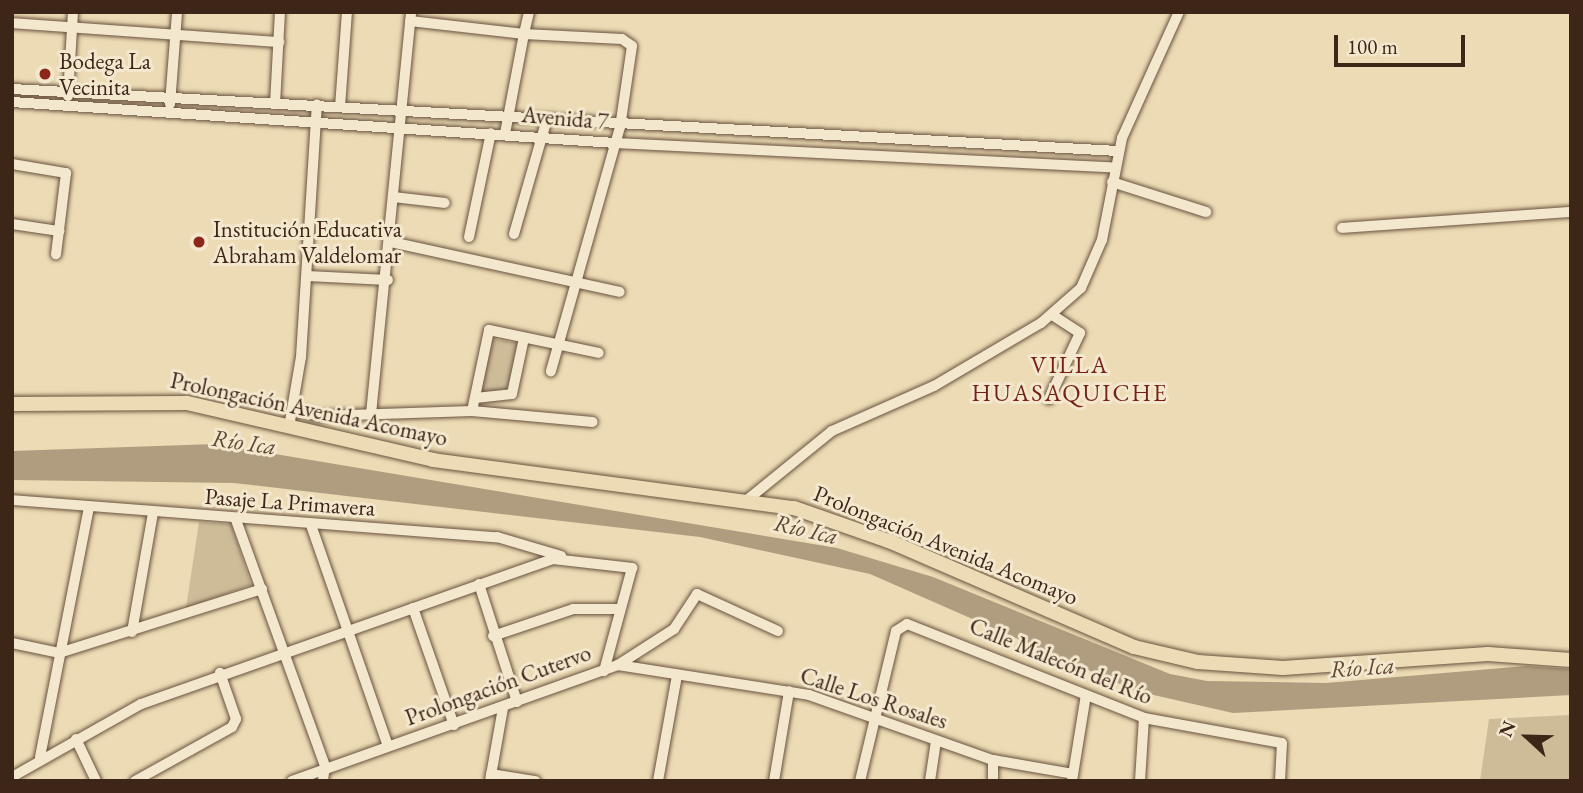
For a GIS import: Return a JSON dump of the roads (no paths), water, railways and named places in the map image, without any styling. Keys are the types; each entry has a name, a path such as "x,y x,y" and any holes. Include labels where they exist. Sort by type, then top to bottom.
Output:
{"main road":[{"name":"Prolongación Avenida Acomayo","path":"12,404 153,399 433,460 747,500 848,525 1173,658 1283,668 1488,654 1571,660"}],"street":[{"path":"67,106 73,12"},
{"path":"169,114 177,12"},
{"path":"275,104 281,12"},
{"path":"340,107 347,12"},
{"path":"505,134 529,12"},
{"path":"747,500 832,431 906,401 1052,315 1087,278 1119,151 1179,12"},
{"path":"371,414 388,280 410,17 524,34 628,41 620,127 551,371"},
{"path":"12,23 279,42"},
{"name":"Avenida 7","path":"12,89 510,114 620,127 1119,151"},
{"name":"Avenida 7","path":"12,102 316,125 544,136 615,143 1114,167"},
{"path":"289,427 307,276 317,105"},
{"path":"514,234 547,119"},
{"path":"469,237 491,133"},
{"path":"12,164 66,173 56,254"},
{"path":"1112,182 1206,212"},
{"path":"394,197 445,202"},
{"path":"1342,228 1571,212"},
{"path":"12,224 59,231"},
{"path":"391,242 485,258 574,283 620,292"},
{"path":"307,276 388,280"},
{"path":"1049,399 1080,333 1052,315"},
{"path":"472,411 489,330 599,353"},
{"path":"475,398 512,394 524,338"},
{"path":"293,410 371,414 472,411 592,422"},
{"name":"Pasaje La Primavera","path":"12,500 236,520 496,537 563,557 631,566 620,609"},
{"path":"40,757 89,508"},
{"path":"132,632 153,513"},
{"path":"236,520 286,652 325,766 323,781"},
{"path":"310,525 388,746"},
{"path":"12,777 40,757 76,739 220,673 563,557"},
{"path":"479,584 493,636 517,702"},
{"path":"12,643 59,653 262,589"},
{"name":"Prolongación Cutervo","path":"292,781 325,766 454,725 618,665 674,629 696,596 778,631"},
{"path":"413,608 454,725"},
{"path":"493,636 573,609 620,609 604,671"},
{"name":"Calle Malecón del Río","path":"873,718 903,625 1144,718 1282,743 1284,748 1280,781"},
{"name":"Calle Los Rosales","path":"618,665 789,691 993,760 1073,778"},
{"path":"135,781 232,727 236,719 220,673"},
{"path":"658,781 677,674"},
{"path":"774,781 789,691"},
{"path":"1073,778 1086,695"},
{"path":"503,708 491,777 535,781"},
{"path":"860,781 873,718"},
{"path":"1140,781 1144,718"},
{"path":"76,739 96,781"},
{"path":"930,781 936,741"},
{"path":"993,760 993,781"}],"place":[{"name":"Bodega La Vecinita","path":"45,74"},
{"name":"Institución Educativa Abraham Valdelomar","path":"199,242"}],"district":[{"name":"VILLA HUASAQUICHE","path":"1070,379"}],"water label":[{"name":"Río Ica","path":"244,442"},
{"name":"Río Ica","path":"806,529"},
{"name":"Río Ica","path":"1362,667"}]}
